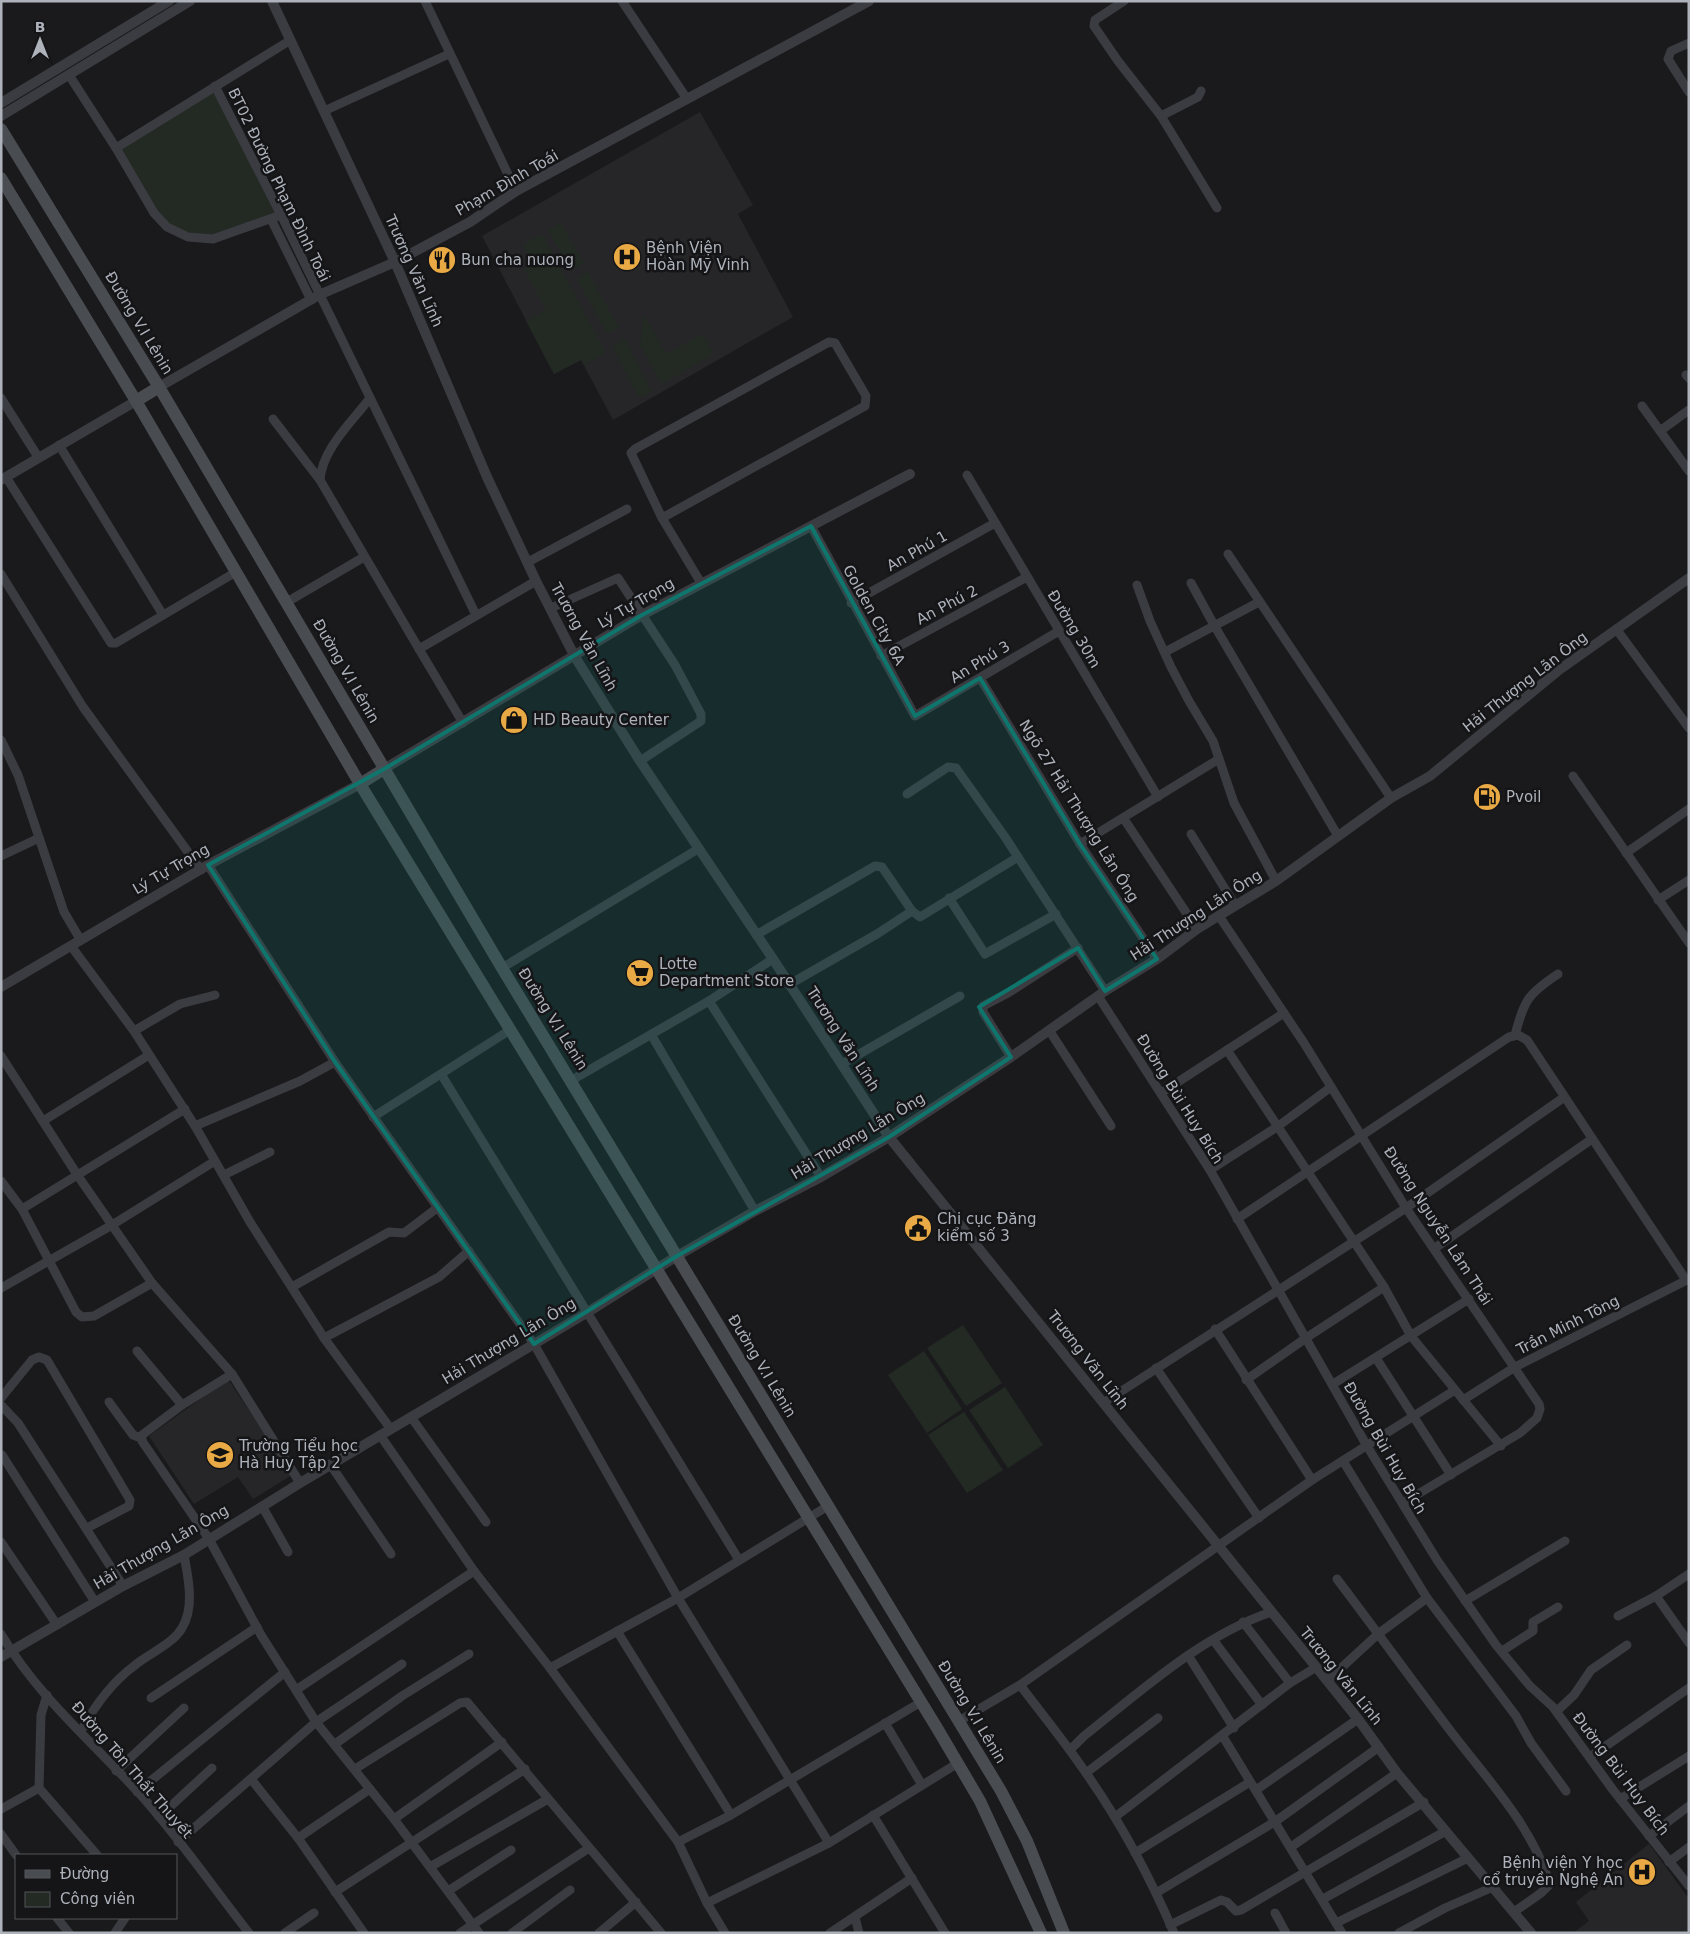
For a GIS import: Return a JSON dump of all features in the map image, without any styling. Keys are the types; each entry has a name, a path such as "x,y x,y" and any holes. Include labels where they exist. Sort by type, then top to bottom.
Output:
{"main road":[{"name":"Đường V.I Lênin","path":"1,129 159,387 502,968 572,1080 676,1256 959,1721 1027,1841 1064,1933"},
{"path":"1,178 136,401 360,784 958,1763 980,1801 1041,1933"},
{"path":"136,401 159,387"},
{"path":"360,784 384,769"},
{"path":"883,1639 902,1628"}],"street":[{"path":"1,103 169,1"},
{"path":"1,116 190,1"},
{"name":"Trương Văn Lĩnh","path":"272,1 289,41 395,262 488,477 536,581 575,657 640,761 774,959 889,1137 1358,1719 1398,1773 1532,1933"},
{"path":"425,1 516,192"},
{"path":"622,1 687,99"},
{"name":"Phạm Đình Toái","path":"159,387 315,297 395,262 470,222 516,192 869,1"},
{"path":"1124,1 1095,20 1094,26 1118,61 1161,116 1217,208"},
{"path":"116,148 289,41"},
{"path":"1689,43 1671,51 1668,59 1689,92"},
{"path":"324,111 449,54"},
{"path":"69,74 158,218 181,235 197,239 213,239 281,215"},
{"name":"BT02 Đường Phạm Đình Toái","path":"216,86 281,215 315,297"},
{"path":"1161,116 1198,98 1201,91"},
{"name":"BT02 Đường Phạm Đình Toái","path":"271,219 315,297"},
{"path":"315,297 370,398 476,615"},
{"path":"662,518 865,406 866,396 835,343 828,342 633,450 632,457 662,518 701,583"},
{"path":"1,398 38,457"},
{"path":"320,480 322,466 329,452 370,398"},
{"path":"136,401 4,478 108,642 116,643 236,572"},
{"path":"1642,406 1689,471"},
{"path":"1660,431 1689,410"},
{"path":"273,419 320,480 463,723"},
{"path":"59,445 163,615"},
{"name":"Lý Tự Trọng","path":"384,769 575,657 642,615 910,474"},
{"name":"Đường 30m","path":"967,475 1158,798"},
{"path":"528,562 627,509"},
{"name":"An Phú 1","path":"851,603 995,522"},
{"name":"Golden City 6A","path":"811,526 851,603 915,716"},
{"path":"1228,554 1391,798"},
{"path":"287,602 364,557"},
{"path":"1,574 83,707 204,868 436,1208 469,1251 534,1344 678,1598 829,1843"},
{"name":"An Phú 2","path":"881,656 1027,577"},
{"path":"551,608 618,578 683,679 702,718 700,723 685,730 640,761"},
{"name":"Hải Thượng Lãn Ông","path":"1,1657 123,1586 184,1555 330,1464 588,1312 676,1256 755,1211 822,1177 889,1137 1157,958 1197,929 1276,881 1391,798 1430,776 1560,670 1689,578"},
{"path":"419,649 476,615 500,604 536,581"},
{"path":"1191,583 1338,836"},
{"path":"1137,585 1150,620 1188,701 1213,741 1234,803 1276,881"},
{"path":"1165,652 1259,602"},
{"path":"1617,630 1689,728"},
{"name":"An Phú 3","path":"915,716 1059,631"},
{"name":"Ngõ 27 Hải Thượng Lãn Ông","path":"980,678 1080,844 1157,958"},
{"path":"1,740 18,775 64,912 80,939"},
{"path":"1080,844 1219,760"},
{"name":"Đường Bùi Huy Bích","path":"907,794 948,767 955,767 1018,857 1078,948 1102,993 1161,1093 1210,1170 1276,1290 1333,1384 1367,1446 1403,1503 1409,1517 1465,1602 1502,1651 1526,1681 1557,1711 1620,1798 1689,1886"},
{"path":"1573,776 1689,943"},
{"name":"Lý Tự Trọng","path":"1,987 204,868 360,784"},
{"path":"1626,853 1689,809"},
{"path":"1124,819 1197,929"},
{"path":"1191,834 1235,905"},
{"path":"1,856 39,838"},
{"path":"502,968 698,849"},
{"path":"756,935 877,865 882,867 912,911 917,916 923,916 948,898 1018,857"},
{"path":"1658,900 1689,880"},
{"path":"948,898 985,954 1056,914"},
{"path":"790,984 877,934 912,911"},
{"name":"Đường Nguyễn Lâm Thái","path":"1219,916 1363,1135 1406,1208 1536,1397 1540,1409 1536,1418 1501,1446 1403,1503"},
{"path":"71,946 134,1031 185,1109 250,1222 324,1338 390,1428"},
{"path":"1011,1056 983,1012 982,1006 1008,993 1078,948"},
{"path":"572,1080 652,1036 774,959"},
{"path":"1515,1035 1521,1008 1538,987 1558,974"},
{"path":"134,1031 180,1004 215,995"},
{"path":"842,1064 960,996"},
{"path":"709,1001 822,1177"},
{"path":"1161,1093 1284,1014"},
{"path":"373,1117 510,1030"},
{"path":"1049,1030 1111,1126"},
{"path":"1237,1219 1515,1035 1527,1040 1563,1098 1687,1280"},
{"path":"652,1036 755,1211"},
{"path":"1227,1050 1384,1287 1411,1336 1501,1446"},
{"path":"1,1056 78,1176 152,1283 232,1374 300,1483"},
{"path":"44,1121 149,1056"},
{"path":"195,1126 300,1081 335,1062"},
{"path":"441,1074 739,1560"},
{"path":"1210,1170 1277,1127 1331,1087"},
{"path":"1103,1403 1215,1329 1406,1208 1563,1098"},
{"path":"22,1209 185,1109"},
{"path":"1435,1248 1592,1139"},
{"path":"224,1174 270,1152"},
{"path":"1,1288 112,1225 215,1161"},
{"path":"1,1180 22,1209 76,1312 85,1318 94,1316 152,1283"},
{"path":"292,1287 389,1232 404,1233 436,1208"},
{"path":"324,1338 440,1277 469,1251"},
{"name":"Trần Minh Tông","path":"1463,1400 1515,1367 1687,1280"},
{"path":"1246,1380 1384,1287"},
{"path":"1333,1384 1469,1299"},
{"path":"1215,1329 1312,1480"},
{"path":"137,1351 182,1405"},
{"path":"1,1398 32,1360 39,1357 47,1360 130,1500 129,1506 87,1528"},
{"path":"1376,1358 1412,1418 1450,1475"},
{"path":"1156,1368 1260,1518"},
{"path":"141,1438 182,1405 232,1374"},
{"path":"959,1721 1020,1685 1312,1480 1454,1390"},
{"path":"109,1402 133,1435 141,1438 209,1539 256,1627 316,1722 411,1841 479,1933"},
{"path":"1,1405 18,1424 123,1586"},
{"path":"411,1417 486,1522"},
{"path":"380,1435 474,1571 550,1668 678,1842 707,1903 725,1933"},
{"path":"2,1455 95,1602"},
{"path":"1343,1461 1427,1598 1516,1716 1531,1743 1566,1791"},
{"path":"330,1464 391,1554"},
{"path":"262,1506 288,1552"},
{"path":"550,1668 678,1598 828,1506"},
{"path":"1465,1602 1565,1541"},
{"path":"1,1542 57,1625"},
{"path":"81,1731 93,1709 124,1674 182,1628 187,1616 189,1595 184,1555"},
{"path":"296,1690 474,1571"},
{"path":"1618,1616 1656,1596 1689,1574"},
{"path":"1337,1579 1392,1655 1504,1797 1536,1854 1550,1884 1541,1893 1514,1912"},
{"path":"1656,1596 1689,1643"},
{"path":"1326,1681 1378,1634 1427,1598"},
{"path":"1502,1651 1532,1631 1533,1622 1558,1607"},
{"path":"1070,1750 1084,1736 1189,1657 1243,1622 1271,1612"},
{"path":"1243,1622 1290,1683"},
{"path":"151,1698 256,1627"},
{"path":"616,1631 731,1815"},
{"name":"Đường Tôn Thất Thuyết","path":"1,1634 11,1652 47,1695 159,1817 249,1933"},
{"path":"1214,1641 1262,1705"},
{"path":"1557,1711 1571,1699 1591,1670 1627,1645"},
{"path":"335,1744 402,1696 469,1654"},
{"path":"1189,1657 1234,1728"},
{"path":"178,1842 316,1722 402,1664"},
{"path":"1115,1816 1222,1735 1234,1728 1290,1683 1315,1668"},
{"path":"137,1792 285,1672"},
{"path":"1020,1685 1070,1750 1115,1816 1136,1853 1172,1929 1221,1900 1227,1902 1236,1910 1241,1910 1424,1802"},
{"path":"1590,1757 1689,1688"},
{"path":"47,1695 41,1720 39,1788 96,1854"},
{"path":"354,1769 460,1702 471,1704 661,1933"},
{"path":"678,1842 731,1815 921,1702"},
{"path":"116,1771 184,1708"},
{"path":"1086,1773 1158,1718"},
{"path":"1256,1790 1358,1719"},
{"path":"885,1724 922,1785"},
{"path":"1222,1735 1307,1872 1342,1933"},
{"path":"394,1819 502,1742"},
{"path":"1156,1894 1276,1821 1379,1747"},
{"path":"1620,1798 1689,1756"},
{"path":"707,1903 829,1843 958,1763"},
{"path":"159,1817 212,1768"},
{"path":"335,1892 411,1841 525,1769"},
{"path":"1291,1847 1398,1773"},
{"path":"251,1779 298,1838 364,1933"},
{"path":"1136,1853 1250,1782"},
{"path":"1,1809 39,1788"},
{"path":"298,1838 370,1789"},
{"path":"430,1867 548,1799"},
{"path":"1649,1836 1689,1806"},
{"path":"874,1815 945,1933"},
{"path":"1323,1899 1446,1831"},
{"path":"1,1834 15,1854"},
{"path":"1669,1862 1689,1847"},
{"path":"460,1933 589,1848"},
{"path":"448,1891 511,1850"},
{"path":"1336,1923 1468,1858"},
{"path":"830,1933 912,1878"},
{"path":"1400,1933 1445,1908 1493,1887"},
{"path":"512,1933 570,1890"},
{"path":"599,1933 636,1902"},
{"path":"1275,1913 1286,1933"},
{"path":"285,1933 314,1914"},
{"path":"856,1917 859,1933"},
{"path":"58,1919 64,1931"},
{"path":"115,1933 124,1919"}],"highlighted area":[{"path":"811,526 915,716 980,678 1080,844 1157,959 1105,991 1078,948 979,1007 1011,1057 889,1137 677,1256 534,1344 335,1062 208,865 384,769 642,615"}],"shaded area":[{"name":"Bệnh Viện Hoàn Mỹ Vinh","path":"700,112 753,205 738,214 793,317 613,420 581,360 554,374 482,236"},
{"name":"Trường Tiểu học Hà Huy Tập 2","path":"228,1379 292,1475 253,1499 238,1477 194,1504 149,1436"},
{"name":"Bệnh viện Y học cổ truyền Nghệ An","path":"1649,1844 1689,1899 1689,1933 1573,1933 1589,1921 1576,1902"}],"green space":[{"path":"215,86 281,215 213,239 167,227 116,148"},
{"path":"561,223 584,263 571,270 548,230"},
{"path":"542,234 606,353 584,365 581,360 554,374 526,321 546,310 524,268 533,263 523,244"},
{"path":"588,272 619,328 607,334 577,279"},
{"path":"644,314 666,354 703,334 714,354 662,384 640,345"},
{"path":"625,339 652,392 639,398 612,346"},
{"path":"963,1325 1002,1383 966,1406 927,1348"},
{"path":"924,1351 962,1409 927,1433 888,1375"},
{"path":"1005,1387 1043,1445 1008,1468 969,1410"},
{"path":"964,1412 1003,1470 967,1493 928,1435"}],"place":[{"name":"Bệnh Viện Hoàn Mỹ Vinh","path":"627,257"},
{"name":"Bun cha nuong","path":"442,260"},
{"name":"HD Beauty Center","path":"514,720"},
{"name":"Pvoil","path":"1487,797"},
{"name":"Lotte Department Store","path":"640,973"},
{"name":"Chi cục Đăng kiểm số 3","path":"918,1228"},
{"name":"Trường Tiểu học Hà Huy Tập 2","path":"220,1455"},
{"name":"Bệnh viện Y học cổ truyền Nghệ An","path":"1642,1872"}]}
